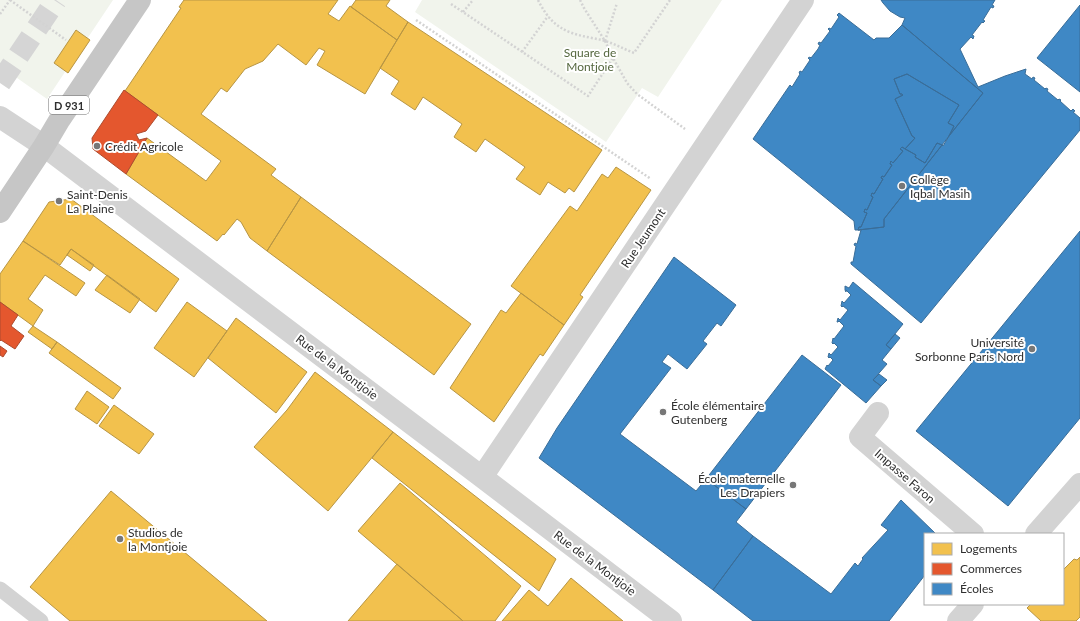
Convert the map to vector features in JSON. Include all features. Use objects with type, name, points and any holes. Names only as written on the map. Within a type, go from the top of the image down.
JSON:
[{"type":"main road","name":"D 931","points":[[0,212],[44,146],[60,118],[140,0]]},
{"type":"street","name":"Rue Jeumont","points":[[482,477],[803,0]]},
{"type":"street","name":"Rue de la Montjoie","points":[[0,117],[44,146],[671,621]]},
{"type":"street","name":"Impasse Faron","points":[[878,413],[860,437],[972,533]]},
{"type":"street","points":[[1037,533],[1071,500]]},
{"type":"street","points":[[958,621],[972,605]]},
{"type":"lane","points":[[0,589],[41,621]]},
{"type":"path","points":[[0,14],[10,0],[66,40]]},
{"type":"path","points":[[463,12],[473,0]]},
{"type":"path","points":[[538,0],[542,9],[560,27],[573,33],[605,41],[634,52],[670,0]]},
{"type":"path","points":[[580,0],[605,41],[627,83],[637,94],[706,144]]},
{"type":"path","points":[[605,41],[617,3]]},
{"type":"path","points":[[451,4],[588,96],[613,58]]},
{"type":"path","points":[[522,52],[548,16]]},
{"type":"path","points":[[416,20],[673,194]]},
{"type":"green space","points":[[0,0],[113,0],[47,99],[0,66]]},
{"type":"green space","name":"Square de Montjoie","points":[[422,0],[722,0],[658,97],[642,88],[606,142],[415,12]]},
{"type":"building: Logements","points":[[184,0],[338,0],[328,14],[339,21],[350,6],[397,40],[365,94],[317,65],[325,51],[319,48],[306,65],[278,44],[263,61],[245,69],[227,92],[221,88],[201,114],[276,169],[271,175],[301,197],[267,251],[250,238],[241,222],[237,219],[217,241],[126,174],[147,138],[206,181],[221,161],[125,91],[181,8],[179,7]]},
{"type":"building: Logements","points":[[356,0],[390,0],[386,6],[408,22],[397,40],[351,7]]},
{"type":"building: Logements","points":[[408,22],[602,150],[574,192],[569,188],[565,193],[548,182],[540,195],[516,179],[525,167],[485,139],[476,152],[454,137],[462,124],[423,97],[415,110],[391,94],[399,81],[380,68]]},
{"type":"building: Logements","points":[[76,30],[90,40],[68,73],[54,63]]},
{"type":"building: Logements","points":[[616,167],[651,190],[580,295],[583,297],[564,325],[511,286],[570,206],[577,211],[602,174],[608,178]]},
{"type":"building: Logements","points":[[301,197],[471,324],[434,375],[267,251]]},
{"type":"building: Logements","points":[[71,199],[179,279],[156,312],[71,249],[60,265],[23,241],[49,202]]},
{"type":"building: Logements","points":[[23,241],[85,283],[76,296],[45,275],[28,299],[43,310],[33,326],[0,302],[0,274]]},
{"type":"building: Logements","points":[[71,249],[94,265],[90,271],[67,255]]},
{"type":"building: Logements","points":[[107,275],[140,299],[130,313],[95,290]]},
{"type":"building: Logements","points":[[521,293],[564,325],[543,356],[540,354],[494,422],[450,388],[501,310],[506,313]]},
{"type":"building: Logements","points":[[187,302],[227,331],[194,377],[154,348]]},
{"type":"building: Logements","points":[[236,318],[307,372],[276,413],[208,358]]},
{"type":"building: Logements","points":[[33,326],[57,342],[52,349],[28,332]]},
{"type":"building: Logements","points":[[57,342],[121,388],[113,399],[49,353]]},
{"type":"building: Logements","points":[[315,372],[393,432],[328,511],[254,447],[287,410]]},
{"type":"building: Logements","points":[[87,391],[109,407],[97,424],[75,409]]},
{"type":"building: Logements","points":[[114,405],[154,434],[139,454],[99,426]]},
{"type":"building: Logements","points":[[393,432],[556,559],[539,591],[372,458]]},
{"type":"building: Logements","points":[[400,483],[521,586],[495,621],[463,621],[358,531]]},
{"type":"building: Logements","name":"Studios de la Montjoie","points":[[111,491],[267,621],[70,621],[30,587]]},
{"type":"building: Logements","points":[[1080,557],[1080,617],[1076,621],[1041,621],[1027,608],[1030,605],[1064,605],[1064,569],[1074,559],[1077,560]]},
{"type":"building: Logements","points":[[397,564],[463,621],[348,621]]},
{"type":"building: Logements","points":[[571,578],[623,621],[502,621],[529,590],[548,606]]},
{"type":"building: Commerces","points":[[124,90],[158,115],[146,131],[136,134],[139,140],[147,138],[126,174],[93,149],[92,138]]},
{"type":"building: Commerces","points":[[0,302],[18,315],[11,326],[24,336],[15,349],[1,340],[0,341]]},
{"type":"building: Commerces","points":[[0,346],[7,351],[3,357],[0,355]]},
{"type":"building: Écoles","points":[[881,0],[995,0],[992,5],[994,6],[993,8],[991,7],[983,20],[985,21],[983,23],[982,22],[972,35],[974,36],[973,39],[971,37],[960,49],[978,87],[1026,69],[1025,74],[1032,79],[1033,77],[1035,78],[1034,80],[1045,89],[1048,89],[1047,91],[1058,100],[1061,100],[1060,101],[1071,111],[1073,109],[1075,111],[1073,112],[1080,118],[1080,130],[921,323],[851,264],[851,262],[853,262],[856,246],[854,245],[855,243],[857,244],[861,230],[858,230],[884,227],[884,219],[942,145],[943,146],[949,136],[983,93],[902,25],[905,18],[900,17],[890,11]]},
{"type":"building: Écoles","points":[[1080,5],[1080,92],[1037,58]]},
{"type":"building: Écoles","points":[[839,13],[874,40],[876,38],[889,38],[902,25],[983,93],[949,136],[954,126],[948,123],[959,105],[907,74],[894,79],[900,94],[903,95],[895,99],[912,136],[915,138],[905,149],[902,147],[900,149],[903,151],[893,163],[891,161],[890,164],[892,165],[884,177],[882,176],[881,178],[883,179],[874,194],[872,193],[871,196],[873,197],[867,210],[865,209],[864,212],[867,213],[861,227],[859,227],[858,230],[855,230],[854,221],[753,139],[790,85],[792,87],[800,74],[800,71],[802,72],[810,60],[808,58],[811,58],[818,49],[820,45],[818,44],[819,42],[821,43],[830,31],[828,29],[831,29],[839,17],[837,15]]},
{"type":"building: Écoles","points":[[907,74],[959,105],[948,123],[954,126],[949,136],[942,145],[937,143],[925,163],[915,157],[916,155],[905,149],[915,138],[912,136],[895,99],[903,95],[900,94],[894,79]]},
{"type":"building: Écoles","points":[[937,143],[942,145],[884,219],[884,227],[858,230],[859,227],[861,227],[867,213],[864,212],[865,209],[867,210],[873,197],[871,196],[872,193],[874,194],[883,179],[881,178],[882,176],[884,177],[892,165],[890,164],[891,161],[893,163],[903,151],[900,149],[902,147],[916,155],[915,157],[925,163]]},
{"type":"building: Écoles","name":"Université Sorbonne Paris Nord","points":[[1080,231],[1080,418],[1008,506],[916,431]]},
{"type":"building: Écoles","points":[[674,257],[736,305],[721,326],[717,323],[703,341],[707,344],[687,369],[668,354],[662,362],[671,368],[620,434],[696,491],[706,479],[746,509],[736,522],[753,536],[713,590],[539,458],[557,428]]},
{"type":"building: Écoles","points":[[853,282],[903,324],[886,345],[891,349],[882,360],[887,364],[873,380],[881,386],[866,403],[825,369],[833,360],[828,357],[829,353],[831,355],[838,347],[832,343],[833,338],[834,339],[844,326],[839,321],[837,322],[838,318],[840,320],[848,310],[841,306],[842,301],[844,303],[851,295],[846,290],[846,292],[845,286],[849,288]]},
{"type":"building: Écoles","points":[[895,334],[900,338],[891,349],[886,345]]},
{"type":"building: Écoles","points":[[802,355],[841,385],[746,509],[706,479]]},
{"type":"building: Écoles","points":[[879,374],[887,380],[881,386],[873,380]]},
{"type":"building: Écoles","points":[[901,500],[935,533],[924,533],[924,576],[889,621],[753,621],[713,590],[753,536],[831,594],[855,563],[858,566],[863,559],[862,558],[888,530],[881,525]]},
{"type":"tunnel","points":[[0,83],[56,0]]},
{"type":"place","name":"Crédit Agricole","points":[[97,146]]},
{"type":"place","name":"Collège Iqbal Masih","points":[[902,186]]},
{"type":"place","name":"Saint-Denis La Plaine","points":[[59,201]]},
{"type":"place","name":"Université Sorbonne Paris Nord","points":[[1032,349]]},
{"type":"place","name":"École élémentaire Gutenberg","points":[[663,412]]},
{"type":"place","name":"École maternelle Les Drapiers","points":[[793,485]]},
{"type":"place","name":"Studios de la Montjoie","points":[[120,539]]}]
